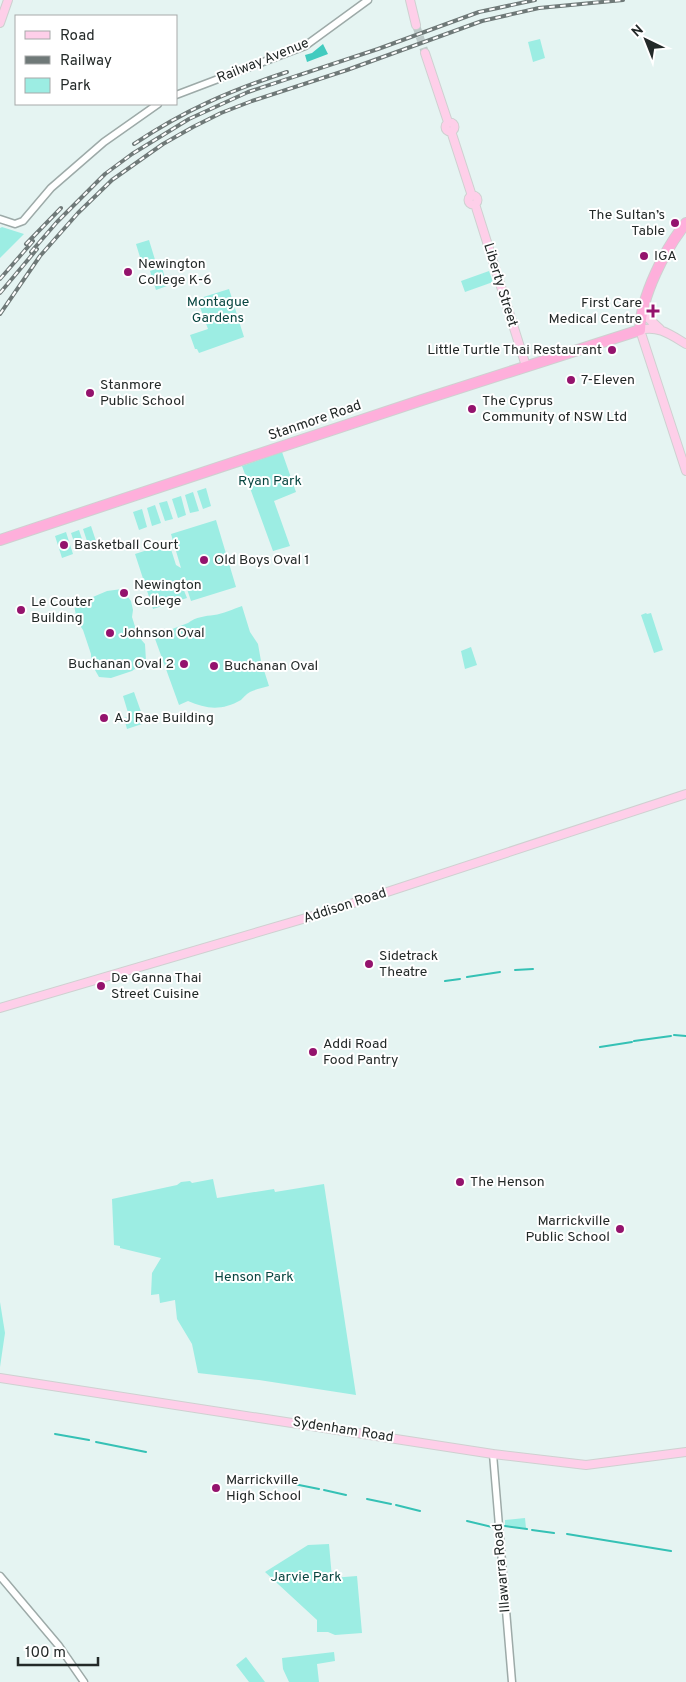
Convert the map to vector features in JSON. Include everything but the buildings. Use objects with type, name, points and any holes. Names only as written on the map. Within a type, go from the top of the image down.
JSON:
[{"type":"highway","points":[[640,330],[642,309],[653,280],[677,235],[686,223]]},
{"type":"highway","name":"Stanmore Road","points":[[0,540],[640,330]]},
{"type":"main road","points":[[0,23],[8,0]]},
{"type":"main road","points":[[410,0],[416,25]]},
{"type":"main road","name":"Liberty Street","points":[[425,53],[472,196],[478,198],[475,204],[526,366]]},
{"type":"main road","points":[[642,309],[646,316],[660,329],[686,344]]},
{"type":"main road","points":[[660,329],[648,328],[640,330],[686,471]]},
{"type":"main road","name":"Addison Road","points":[[0,1008],[323,913],[686,794]]},
{"type":"main road","name":"Sydenham Road","points":[[0,1378],[493,1454],[586,1465],[686,1452]]},
{"type":"street","name":"Railway Avenue","points":[[178,94],[305,46],[368,0]]},
{"type":"street","points":[[0,219],[15,224],[23,221],[51,188],[104,142],[157,105]]},
{"type":"street","name":"Illawarra Road","points":[[493,1454],[512,1682]]},
{"type":"street","points":[[0,1576],[59,1646],[84,1682]]},
{"type":"green space","points":[[540,39],[545,58],[533,62],[528,42]]},
{"type":"green space","points":[[0,228],[24,234],[0,258]]},
{"type":"green space","points":[[149,240],[156,263],[143,267],[136,244]]},
{"type":"green space","points":[[162,267],[167,286],[156,290],[150,271]]},
{"type":"green space","points":[[489,271],[493,282],[465,292],[461,281]]},
{"type":"green space","name":"Montague Gardens","points":[[229,289],[244,337],[199,353],[195,349],[190,335],[208,329],[197,299]]},
{"type":"green space","name":"Ryan Park","points":[[282,452],[296,492],[274,501],[290,546],[273,551],[242,466]]},
{"type":"green space","points":[[206,488],[211,506],[203,509],[197,491]]},
{"type":"green space","points":[[193,492],[199,511],[190,513],[185,495]]},
{"type":"green space","points":[[181,496],[186,515],[178,518],[172,499]]},
{"type":"green space","points":[[167,501],[173,519],[165,521],[159,503]]},
{"type":"green space","points":[[155,505],[161,523],[152,526],[147,508]]},
{"type":"green space","points":[[142,509],[147,527],[139,530],[133,512]]},
{"type":"green space","name":"Old Boys Oval 1","points":[[216,520],[236,587],[191,601],[185,583],[183,588],[187,598],[153,609],[135,554],[169,543],[176,565],[181,568],[171,534]]},
{"type":"green space","points":[[91,526],[97,544],[89,547],[83,529]]},
{"type":"green space","points":[[79,530],[85,548],[77,551],[71,533]]},
{"type":"green space","name":"Basketball Court","points":[[66,532],[73,554],[62,558],[55,536]]},
{"type":"green space","name":"Johnson Oval","points":[[122,589],[131,601],[132,617],[138,636],[145,644],[146,661],[132,671],[111,678],[99,677],[91,663],[91,654],[83,630],[77,621],[74,605],[107,591]]},
{"type":"green space","name":"Buchanan Oval","points":[[242,606],[250,632],[258,644],[269,686],[250,692],[241,700],[227,706],[214,708],[188,701],[179,705],[154,636],[197,618],[221,614]]},
{"type":"green space","points":[[651,613],[663,650],[654,653],[641,615]]},
{"type":"green space","points":[[471,647],[477,665],[465,669],[461,651]]},
{"type":"green space","points":[[134,692],[145,723],[127,729],[124,718],[129,716],[123,696]]},
{"type":"green space","name":"Henson Park","points":[[213,1179],[217,1198],[274,1189],[275,1192],[324,1184],[356,1395],[198,1373],[192,1344],[177,1319],[175,1300],[160,1303],[159,1294],[151,1295],[152,1273],[161,1258],[114,1245],[112,1199],[177,1185],[181,1182],[190,1181],[192,1183]]},
{"type":"green space","points":[[0,1302],[5,1333],[0,1367]]},
{"type":"green space","points":[[525,1518],[526,1528],[505,1526],[505,1520]]},
{"type":"green space","name":"Jarvie Park","points":[[329,1544],[332,1578],[357,1576],[362,1633],[335,1635],[328,1632],[317,1632],[317,1620],[265,1572],[308,1545]]},
{"type":"green space","points":[[334,1652],[335,1661],[317,1664],[319,1682],[289,1682],[283,1669],[282,1658]]},
{"type":"green space","points":[[246,1657],[265,1682],[249,1682],[236,1665]]},
{"type":"shaded area","points":[[323,44],[328,54],[307,62],[305,55],[312,53]]},
{"type":"waterway","points":[[515,970],[533,969]]},
{"type":"waterway","points":[[467,977],[500,972]]},
{"type":"waterway","points":[[445,981],[460,979]]},
{"type":"waterway","points":[[674,1035],[686,1036]]},
{"type":"waterway","points":[[634,1041],[671,1036]]},
{"type":"waterway","points":[[600,1047],[632,1042]]},
{"type":"waterway","points":[[55,1434],[89,1440]]},
{"type":"waterway","points":[[96,1442],[146,1452]]},
{"type":"waterway","points":[[294,1484],[319,1489]]},
{"type":"waterway","points":[[324,1490],[346,1495]]},
{"type":"waterway","points":[[367,1499],[391,1504]]},
{"type":"waterway","points":[[396,1505],[420,1511]]},
{"type":"waterway","points":[[467,1521],[492,1527]]},
{"type":"waterway","points":[[505,1526],[527,1529]]},
{"type":"waterway","points":[[532,1530],[554,1533]]},
{"type":"waterway","points":[[567,1534],[671,1551]]},
{"type":"tunnel","points":[[416,25],[425,53]]},
{"type":"railway","points":[[31,252],[57,222],[105,174],[132,154],[189,119],[248,92],[378,49],[479,12],[535,0]]},
{"type":"railway","points":[[0,314],[40,256],[78,213],[112,180],[163,144],[193,127],[221,113],[252,101],[347,70],[482,21],[539,8],[623,0]]},
{"type":"railway","points":[[134,144],[171,121],[208,102],[287,72]]},
{"type":"railway","points":[[26,244],[61,208]]},
{"type":"railway","points":[[0,279],[33,241]]},
{"type":"railway","points":[[0,293],[37,249]]},
{"type":"place","name":"The Sultan’s Table","points":[[675,223]]},
{"type":"place","name":"IGA","points":[[644,256]]},
{"type":"place","name":"Newington College K-6","points":[[128,272]]},
{"type":"place","name":"First Care Medical Centre","points":[[653,311]]},
{"type":"place","name":"Little Turtle Thai Restaurant","points":[[612,350]]},
{"type":"place","name":"7-Eleven","points":[[571,380]]},
{"type":"place","name":"Stanmore Public School","points":[[90,393]]},
{"type":"place","name":"The Cyprus Community of NSW Ltd","points":[[472,409]]},
{"type":"place","name":"Basketball Court","points":[[64,545]]},
{"type":"place","name":"Old Boys Oval 1","points":[[204,560]]},
{"type":"place","name":"Newington College","points":[[124,593]]},
{"type":"place","name":"Le Couter Building","points":[[21,610]]},
{"type":"place","name":"Johnson Oval","points":[[110,633]]},
{"type":"place","name":"Buchanan Oval 2","points":[[184,664]]},
{"type":"place","name":"Buchanan Oval","points":[[214,666]]},
{"type":"place","name":"AJ Rae Building","points":[[104,718]]},
{"type":"place","name":"Sidetrack Theatre","points":[[369,964]]},
{"type":"place","name":"De Ganna Thai Street Cuisine","points":[[101,986]]},
{"type":"place","name":"Addi Road Food Pantry","points":[[313,1052]]},
{"type":"place","name":"The Henson","points":[[460,1182]]},
{"type":"place","name":"Marrickville Public School","points":[[620,1229]]},
{"type":"place","name":"Marrickville High School","points":[[216,1488]]}]
